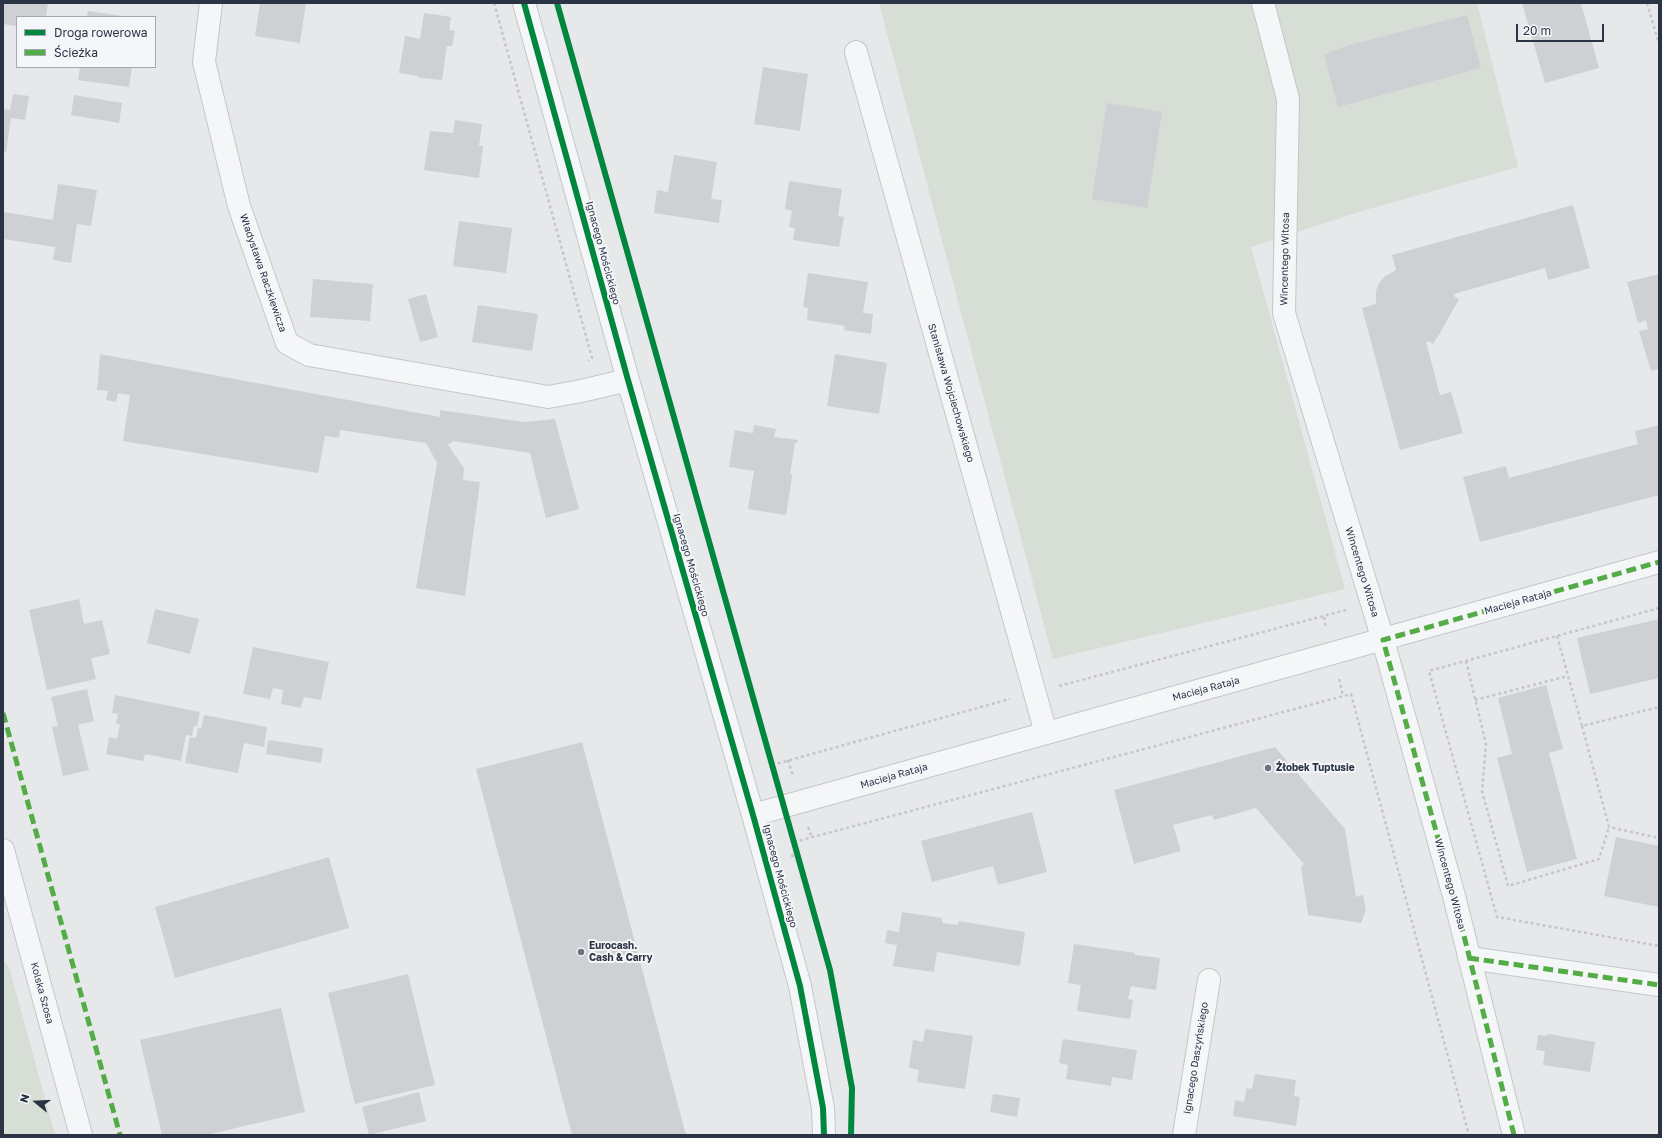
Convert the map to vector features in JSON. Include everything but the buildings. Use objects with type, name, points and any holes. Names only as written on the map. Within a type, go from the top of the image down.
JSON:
[{"type":"street","name":"Władysława Raczkiewicza","points":[[211,3],[204,62],[239,206],[287,342],[309,355],[548,397],[628,380]]},
{"type":"street","name":"Ignacego Mościckiego","points":[[524,3],[628,380],[753,815],[800,986],[823,1108],[824,1135]]},
{"type":"street","name":"Wincentego Witosa","points":[[1264,3],[1288,99],[1284,313],[1382,640],[1470,958],[1514,1135]]},
{"type":"street","name":"Stanisława Wojciechowskiego","points":[[856,52],[1046,733]]},
{"type":"street","name":"Macieja Rataja","points":[[753,815],[1659,562]]},
{"type":"street","name":"Kolska Szosa","points":[[3,850],[10,908],[81,1135]]},
{"type":"street","points":[[1470,958],[1659,985]]},
{"type":"street","name":"Ignacego Daszyńskiego","points":[[1184,1135],[1209,980]]},
{"type":"path","points":[[1647,3],[1659,44]]},
{"type":"path","points":[[772,765],[1371,603]]},
{"type":"path","points":[[1659,608],[1430,671],[1497,917],[1659,946]]},
{"type":"path","points":[[1466,661],[1486,744],[1482,791],[1508,886],[1599,859],[1608,827],[1557,636]]},
{"type":"path","points":[[1476,700],[1568,676]]},
{"type":"path","points":[[794,842],[1351,694],[1469,1135]]},
{"type":"path","points":[[1582,726],[1659,707]]},
{"type":"path","points":[[1608,827],[1659,838]]},
{"type":"shaded area","points":[[879,3],[1477,3],[1518,167],[1365,210],[1251,247],[1345,589],[1053,659]]},
{"type":"shaded area","points":[[3,960],[9,967],[55,1135],[3,1135]]},
{"type":"marked path","points":[[1514,1135],[1454,896],[1383,640],[1659,562]]},
{"type":"marked path","points":[[3,713],[120,1135]]},
{"type":"marked path","points":[[1469,958],[1659,985]]},
{"type":"cycle path","points":[[524,3],[628,380],[753,815],[800,986],[823,1108],[824,1135]]},
{"type":"cycle path","points":[[557,3],[830,970],[852,1088],[851,1135]]},
{"type":"place","name":"Żłobek Tuptusie","points":[[1268,768]]},
{"type":"place","name":"Eurocash. Cash & Carry","points":[[581,952]]}]
